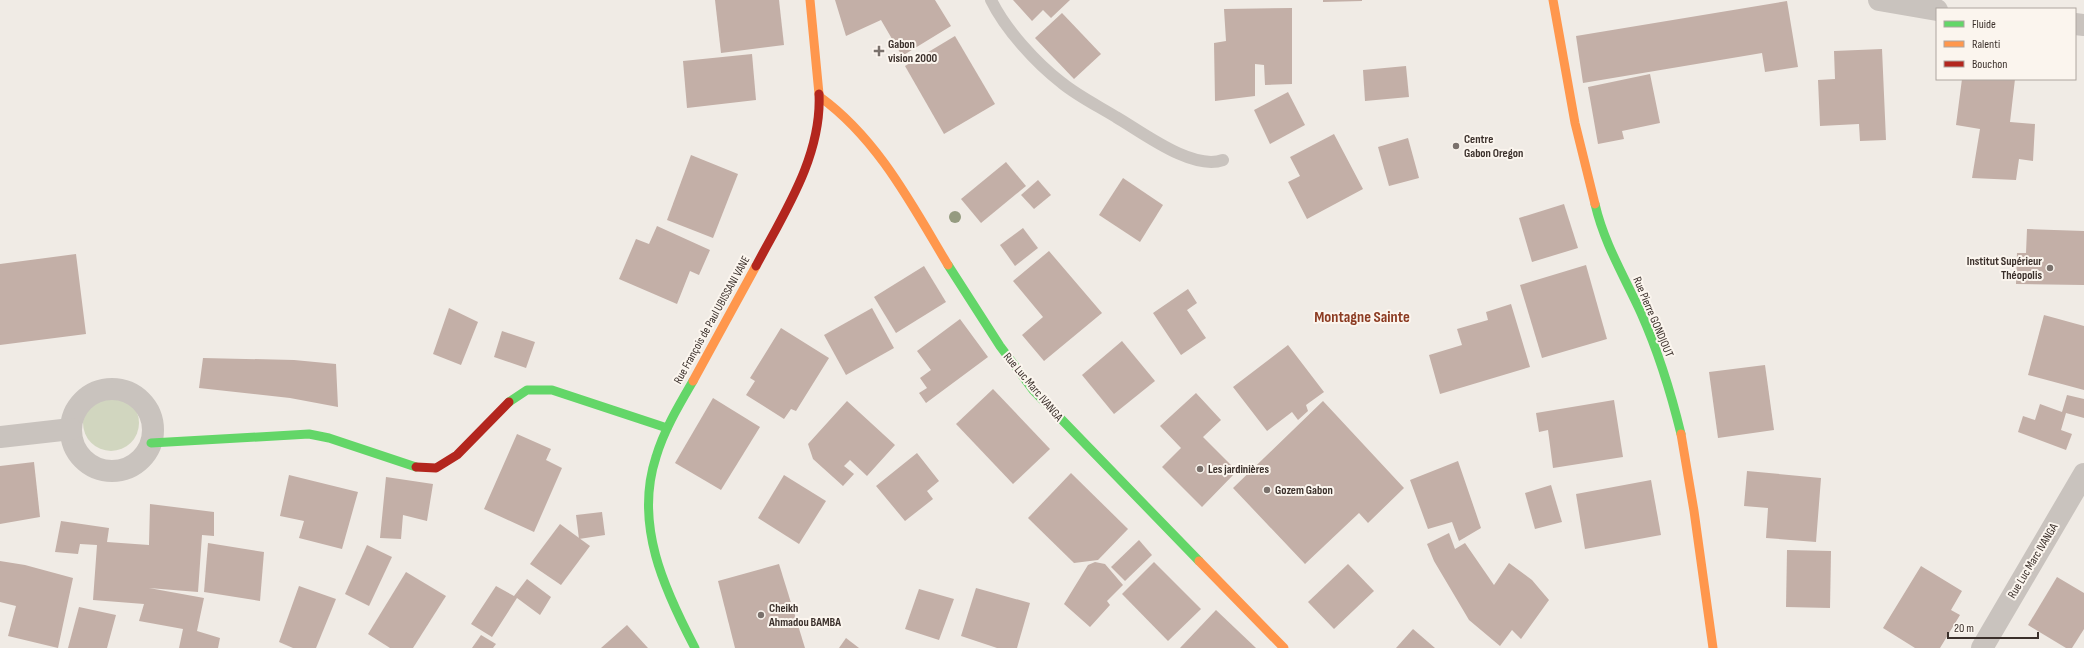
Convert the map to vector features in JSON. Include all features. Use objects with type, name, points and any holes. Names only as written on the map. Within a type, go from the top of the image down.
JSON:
[{"type":"street","name":"Rue François de Paul UBISSANI VANE","points":[[695,648],[674,610],[650,541],[647,511],[650,480],[659,444],[763,254],[811,152],[817,130],[820,97],[810,0]]},
{"type":"street","name":"Rue Pierre GONDJOUT","points":[[1553,0],[1575,123],[1600,226],[1615,262],[1641,313],[1673,400],[1684,447],[1714,648]]},
{"type":"street","points":[[1879,0],[1936,10]]},
{"type":"street","name":"Rue Luc Marc IVANGA","points":[[820,97],[835,107],[883,161],[1005,354],[1033,390],[1284,648]]},
{"type":"street","points":[[118,389],[132,394],[143,403],[150,415],[153,429],[151,443],[145,455],[136,464],[124,470],[105,471],[87,464],[78,454],[72,443],[71,430],[73,416],[81,403],[92,394],[105,390],[118,389]]},
{"type":"street","points":[[151,443],[309,434],[329,438],[416,467],[436,468],[457,455],[508,403],[527,390],[552,390],[667,428]]},
{"type":"street","points":[[0,437],[71,430]]},
{"type":"street","name":"Rue Luc Marc IVANGA","points":[[1982,648],[2084,474]]},
{"type":"lane","points":[[991,0],[996,12],[1034,57],[1063,84],[1123,121],[1147,138],[1188,157],[1216,163],[1223,160]]},
{"type":"green space","points":[[106,395],[116,395],[131,403],[137,412],[139,423],[137,434],[131,443],[116,451],[106,451],[95,446],[88,439],[83,428],[83,418],[88,407],[95,400]]},
{"type":"building","points":[[715,0],[779,0],[784,45],[721,53]]},
{"type":"building","points":[[835,0],[935,0],[951,26],[902,56],[881,20],[846,36]]},
{"type":"building","points":[[1013,0],[1070,0],[1051,18],[1043,10],[1032,21]]},
{"type":"building","points":[[1323,0],[1362,0],[1362,1],[1323,2]]},
{"type":"building","points":[[1787,1],[1798,67],[1765,72],[1762,53],[1583,83],[1576,36]]},
{"type":"building","points":[[1292,8],[1292,84],[1265,85],[1264,65],[1255,64],[1255,96],[1215,101],[1214,43],[1226,41],[1224,9]]},
{"type":"building","points":[[1062,13],[1101,54],[1074,79],[1035,38]]},
{"type":"building","points":[[955,36],[995,104],[944,134],[905,66]]},
{"type":"building","points":[[1882,49],[1886,140],[1860,141],[1859,124],[1820,126],[1818,80],[1835,79],[1834,51]]},
{"type":"building","points":[[752,54],[756,100],[687,108],[683,61]]},
{"type":"building","points":[[1406,66],[1409,97],[1365,101],[1363,70]]},
{"type":"building","points":[[1650,74],[1660,123],[1622,131],[1624,139],[1598,144],[1588,87]]},
{"type":"building","points":[[1962,80],[2015,80],[2010,122],[2035,124],[2033,161],[2019,159],[2016,180],[1972,178],[1980,129],[1956,125]]},
{"type":"building","points":[[1288,92],[1305,125],[1270,144],[1254,110]]},
{"type":"building","points":[[1334,134],[1363,189],[1307,219],[1288,182],[1300,176],[1290,157]]},
{"type":"building","points":[[1408,138],[1419,178],[1389,186],[1378,147]]},
{"type":"building","points":[[691,155],[738,174],[713,238],[667,220]]},
{"type":"building","points":[[1006,162],[1026,186],[981,223],[961,199]]},
{"type":"building","points":[[1123,178],[1163,205],[1140,242],[1099,215]]},
{"type":"building","points":[[1038,180],[1051,195],[1034,209],[1021,195]]},
{"type":"building","points":[[1564,204],[1578,248],[1532,262],[1519,218]]},
{"type":"building","points":[[657,226],[710,250],[699,275],[690,271],[677,304],[619,279],[636,239],[649,244]]},
{"type":"building","points":[[1023,228],[1038,248],[1015,266],[1000,245]]},
{"type":"building","name":"Institut Supérieur Théopolis","points":[[2027,229],[2084,231],[2084,285],[2016,284],[2017,253],[2026,253]]},
{"type":"building","points":[[1049,251],[1102,313],[1044,361],[1022,335],[1043,317],[1013,281]]},
{"type":"building","points":[[76,254],[86,334],[0,345],[0,264]]},
{"type":"building","points":[[1586,265],[1607,339],[1542,358],[1520,285]]},
{"type":"building","points":[[924,266],[946,302],[896,333],[874,297]]},
{"type":"building","points":[[1188,289],[1197,303],[1187,310],[1206,338],[1181,355],[1153,313]]},
{"type":"building","points":[[1511,304],[1530,367],[1440,394],[1429,355],[1462,345],[1457,329],[1488,320],[1486,312]]},
{"type":"building","points":[[449,308],[478,322],[461,365],[433,354]]},
{"type":"building","points":[[872,308],[894,348],[846,375],[824,335]]},
{"type":"building","points":[[2044,315],[2084,326],[2084,390],[2028,375]]},
{"type":"building","points":[[960,319],[988,357],[926,403],[919,393],[927,388],[920,378],[931,370],[917,351]]},
{"type":"building","points":[[781,328],[829,358],[796,411],[791,409],[784,419],[746,395],[755,381],[750,378]]},
{"type":"building","points":[[502,331],[535,342],[526,368],[494,357]]},
{"type":"building","points":[[1122,341],[1155,381],[1114,414],[1082,375]]},
{"type":"building","points":[[1288,345],[1324,392],[1306,405],[1308,411],[1298,420],[1292,412],[1267,431],[1233,387]]},
{"type":"building","points":[[203,358],[294,360],[336,364],[338,407],[290,398],[199,388]]},
{"type":"building","points":[[1765,365],[1774,430],[1718,438],[1709,372]]},
{"type":"building","points":[[993,389],[1050,449],[1013,484],[956,424]]},
{"type":"building","name":"Les jardinières","points":[[1196,393],[1221,420],[1203,437],[1237,471],[1202,507],[1162,467],[1181,448],[1160,426]]},
{"type":"building","points":[[2067,395],[2084,399],[2084,418],[2066,413],[2061,430],[2072,434],[2066,450],[2018,432],[2023,416],[2035,420],[2040,404],[2062,412]]},
{"type":"building","points":[[713,398],[760,427],[721,490],[675,463]]},
{"type":"building","points":[[1614,400],[1623,457],[1553,468],[1548,430],[1539,432],[1536,413]]},
{"type":"building","points":[[847,401],[895,445],[867,476],[850,460],[844,466],[854,474],[843,486],[813,459],[808,444]]},
{"type":"building","points":[[1323,401],[1404,488],[1368,523],[1359,513],[1305,564],[1233,488]]},
{"type":"building","points":[[517,434],[551,449],[546,460],[562,468],[534,532],[484,509]]},
{"type":"building","points":[[917,453],[939,481],[927,491],[933,499],[905,521],[876,486]]},
{"type":"building","points":[[1458,461],[1481,528],[1459,541],[1452,522],[1428,529],[1410,480]]},
{"type":"building","points":[[34,462],[40,517],[0,524],[0,466]]},
{"type":"building","points":[[1747,471],[1821,478],[1816,542],[1766,538],[1768,508],[1744,506]]},
{"type":"building","points":[[1071,473],[1128,529],[1098,560],[1074,563],[1028,518]]},
{"type":"building","points":[[289,475],[358,492],[342,549],[299,538],[304,521],[280,516]]},
{"type":"building","points":[[784,475],[826,501],[799,544],[758,518]]},
{"type":"building","points":[[386,477],[433,484],[427,521],[403,515],[401,539],[380,538]]},
{"type":"building","points":[[1651,480],[1661,535],[1585,549],[1576,494]]},
{"type":"building","points":[[1551,485],[1562,522],[1535,529],[1525,493]]},
{"type":"building","points":[[150,504],[214,512],[214,536],[202,535],[198,592],[149,588],[204,598],[197,631],[220,638],[218,648],[179,648],[183,629],[139,621],[144,604],[93,600],[97,545],[80,544],[78,554],[55,552],[61,521],[109,528],[107,542],[149,545]]},
{"type":"building","points":[[602,512],[605,535],[579,539],[576,515]]},
{"type":"building","points":[[560,524],[590,546],[561,585],[530,564]]},
{"type":"building","points":[[1449,533],[1455,549],[1465,543],[1494,585],[1509,563],[1532,580],[1549,600],[1521,639],[1512,630],[1500,646],[1469,620],[1434,561],[1427,544]]},
{"type":"building","points":[[1139,540],[1152,555],[1125,581],[1111,567]]},
{"type":"building","points":[[208,543],[264,552],[260,601],[204,592]]},
{"type":"building","points":[[367,545],[392,557],[369,606],[345,594]]},
{"type":"building","points":[[1787,550],[1831,551],[1830,608],[1786,607]]},
{"type":"building","points":[[0,561],[25,565],[73,578],[58,648],[8,636],[16,606],[0,602]]},
{"type":"building","points":[[1095,562],[1105,564],[1123,585],[1107,601],[1110,605],[1090,627],[1064,604],[1088,565]]},
{"type":"building","points":[[1154,562],[1201,609],[1168,641],[1122,594]]},
{"type":"building","name":"Cheikh Ahmadou BAMBA","points":[[779,564],[805,648],[735,648],[718,581]]},
{"type":"building","points":[[1348,564],[1374,591],[1334,629],[1308,602]]},
{"type":"building","points":[[1921,566],[1962,591],[1951,610],[1960,615],[1940,648],[1915,648],[1883,628]]},
{"type":"building","points":[[406,572],[446,596],[413,648],[390,648],[368,634]]},
{"type":"building","points":[[2057,577],[2084,593],[2084,629],[2072,648],[2066,648],[2028,625]]},
{"type":"building","points":[[527,579],[551,597],[540,615],[517,598],[492,637],[471,624],[496,586],[514,596]]},
{"type":"building","points":[[299,586],[336,599],[316,648],[293,648],[279,642]]},
{"type":"building","points":[[976,588],[1030,603],[1017,648],[997,648],[961,636]]},
{"type":"building","points":[[919,589],[954,599],[939,640],[905,629]]},
{"type":"building","points":[[79,607],[116,615],[107,648],[68,648]]},
{"type":"building","points":[[1216,610],[1256,648],[1180,648]]},
{"type":"building","points":[[627,625],[648,648],[601,648]]},
{"type":"building","points":[[1413,629],[1435,648],[1396,648]]},
{"type":"building","points":[[481,635],[496,644],[493,648],[472,648]]},
{"type":"building","points":[[846,638],[859,648],[839,648]]},
{"type":"traffic: fast","points":[[1595,204],[1609,246],[1653,342],[1681,434]]},
{"type":"traffic: fast","points":[[948,265],[1000,346],[1033,390],[1199,561]]},
{"type":"traffic: fast","points":[[693,381],[672,418],[659,447],[650,482],[648,507],[650,531],[663,579],[695,648]]},
{"type":"traffic: fast","points":[[509,402],[527,390],[552,390],[667,428]]},
{"type":"traffic: fast","points":[[151,443],[309,434],[329,438],[416,467]]},
{"type":"traffic: slow","points":[[810,0],[819,94]]},
{"type":"traffic: slow","points":[[1553,0],[1575,123],[1595,204]]},
{"type":"traffic: slow","points":[[820,97],[841,114],[876,153],[907,197],[948,265]]},
{"type":"traffic: slow","points":[[693,381],[756,266]]},
{"type":"traffic: slow","points":[[1681,434],[1694,511],[1713,648]]},
{"type":"traffic: slow","points":[[1199,561],[1284,648]]},
{"type":"traffic: jam","points":[[756,266],[789,205],[808,162],[818,117],[819,94]]},
{"type":"traffic: jam","points":[[416,467],[436,468],[457,455],[509,402]]},
{"type":"place","name":"Gabon vision 2000","points":[[879,51]]},
{"type":"place","name":"Centre Gabon Oregon","points":[[1456,146]]},
{"type":"place","name":"Institut Supérieur Théopolis","points":[[2050,268]]},
{"type":"place","name":"Les jardinières","points":[[1200,469]]},
{"type":"place","name":"Gozem Gabon","points":[[1267,490]]},
{"type":"place","name":"Cheikh Ahmadou BAMBA","points":[[761,615]]},
{"type":"district","name":"Montagne Sainte","points":[[1362,317]]}]
